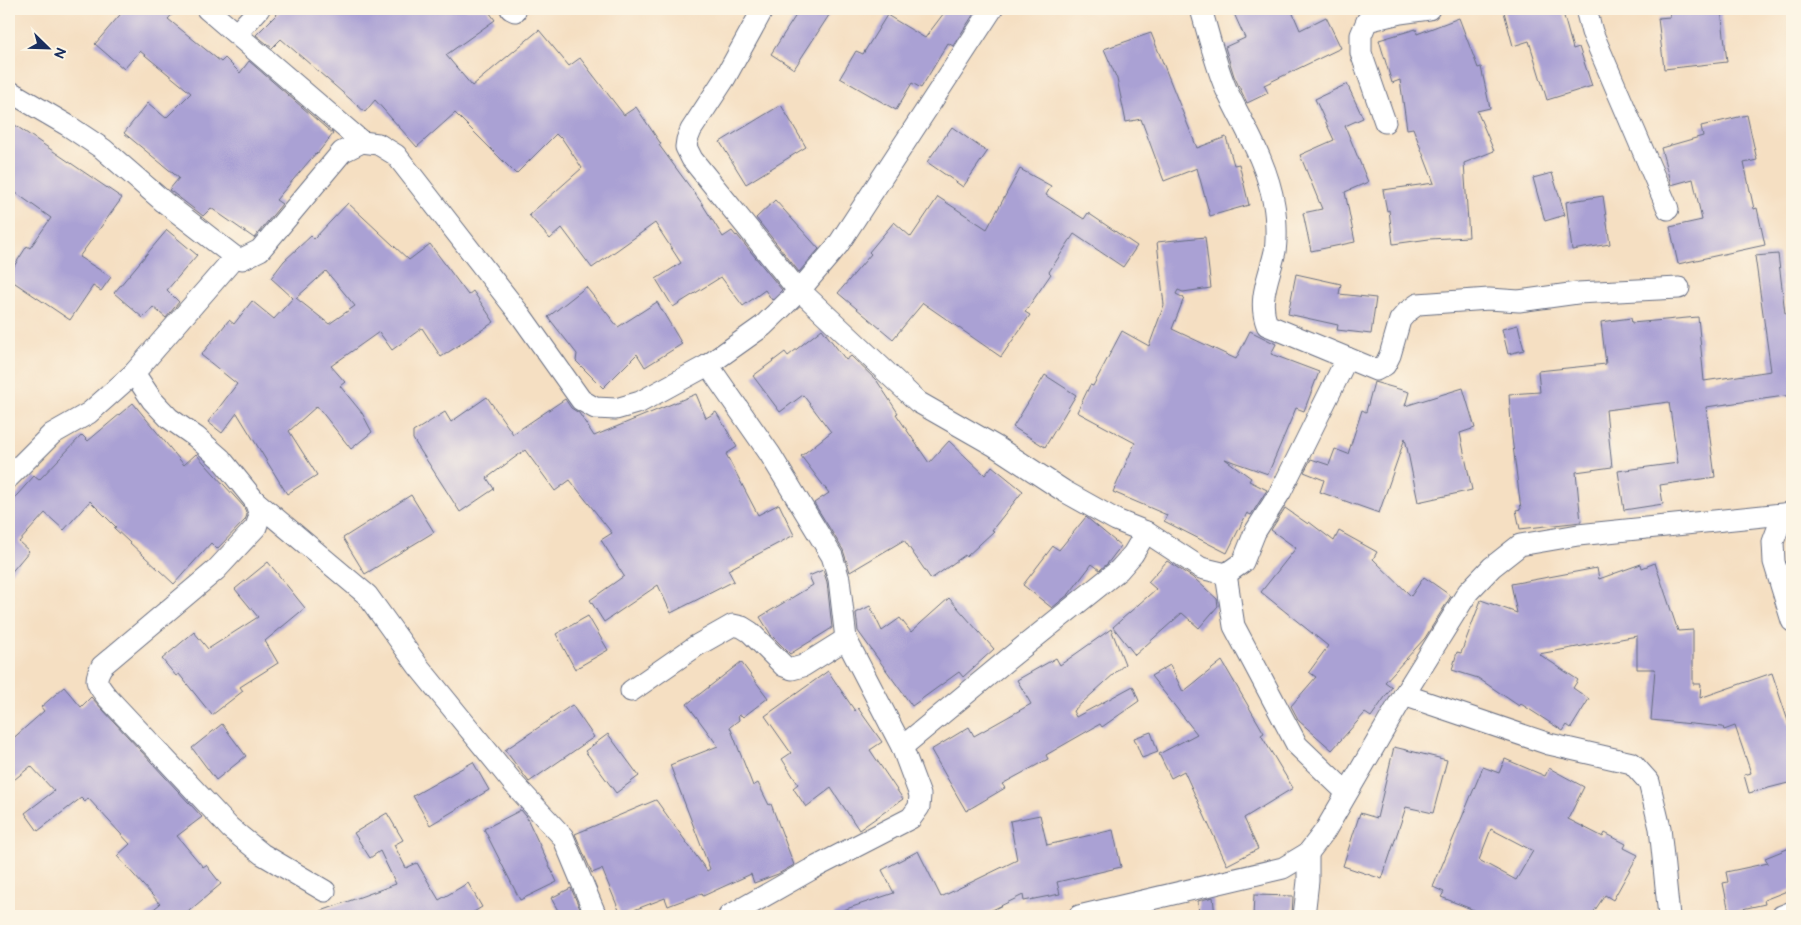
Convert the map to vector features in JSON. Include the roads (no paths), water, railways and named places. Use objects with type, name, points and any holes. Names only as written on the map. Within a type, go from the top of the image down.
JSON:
[{"type":"street","points":[[207,9],[362,142]]},
{"type":"street","points":[[236,33],[259,9]]},
{"type":"street","points":[[763,9],[725,78],[691,130],[686,147],[692,159],[799,291],[918,402],[995,446],[1064,491],[1098,511],[1146,532],[1201,568],[1226,574],[1243,562],[1255,532],[1281,491],[1347,358]]},
{"type":"street","points":[[9,91],[67,125],[103,149],[164,202],[235,257],[242,259],[260,250],[342,152],[362,142],[378,144],[396,155],[522,317],[581,400],[595,408],[616,409],[640,402],[708,365],[763,326],[799,291],[838,245],[992,9]]},
{"type":"street","points":[[1200,9],[1226,87],[1265,168],[1274,206],[1276,248],[1262,303],[1262,314],[1267,325],[1376,370],[1381,368],[1390,355],[1400,320],[1418,304],[1489,299],[1519,301],[1577,293],[1679,288]]},
{"type":"street","points":[[1385,122],[1361,53],[1361,35],[1368,21],[1400,13],[1429,9]]},
{"type":"street","points":[[1586,9],[1592,32],[1668,208]]},
{"type":"street","points":[[9,477],[52,434],[89,413],[134,373],[235,257]]},
{"type":"street","points":[[708,365],[770,454],[832,556],[839,580],[846,639],[902,747],[920,795],[919,807],[910,818],[810,870],[728,916]]},
{"type":"street","points":[[134,373],[152,400],[169,418],[221,458],[255,501],[367,595],[418,666],[514,784],[563,837],[596,916]]},
{"type":"street","points":[[255,501],[260,515],[256,527],[216,570],[102,666],[97,675],[97,684],[107,698],[230,828],[262,854],[325,891]]},
{"type":"street","points":[[1788,514],[1773,542],[1774,562],[1792,621]]},
{"type":"street","points":[[1080,916],[1283,868],[1308,853],[1325,831],[1404,695],[1468,592],[1492,567],[1520,545],[1578,535],[1788,514]]},
{"type":"street","points":[[902,747],[1119,570],[1133,554],[1146,532]]},
{"type":"street","points":[[1226,574],[1234,626],[1297,745],[1346,792]]},
{"type":"street","points":[[631,691],[696,646],[734,625],[750,632],[784,666],[792,669],[804,666],[846,639]]},
{"type":"street","points":[[1404,695],[1549,744],[1632,763],[1649,782],[1660,828],[1669,916]]},
{"type":"street","points":[[1304,916],[1308,881],[1308,853]]},
{"type":"street","points":[[1782,916],[1792,912]]}]
